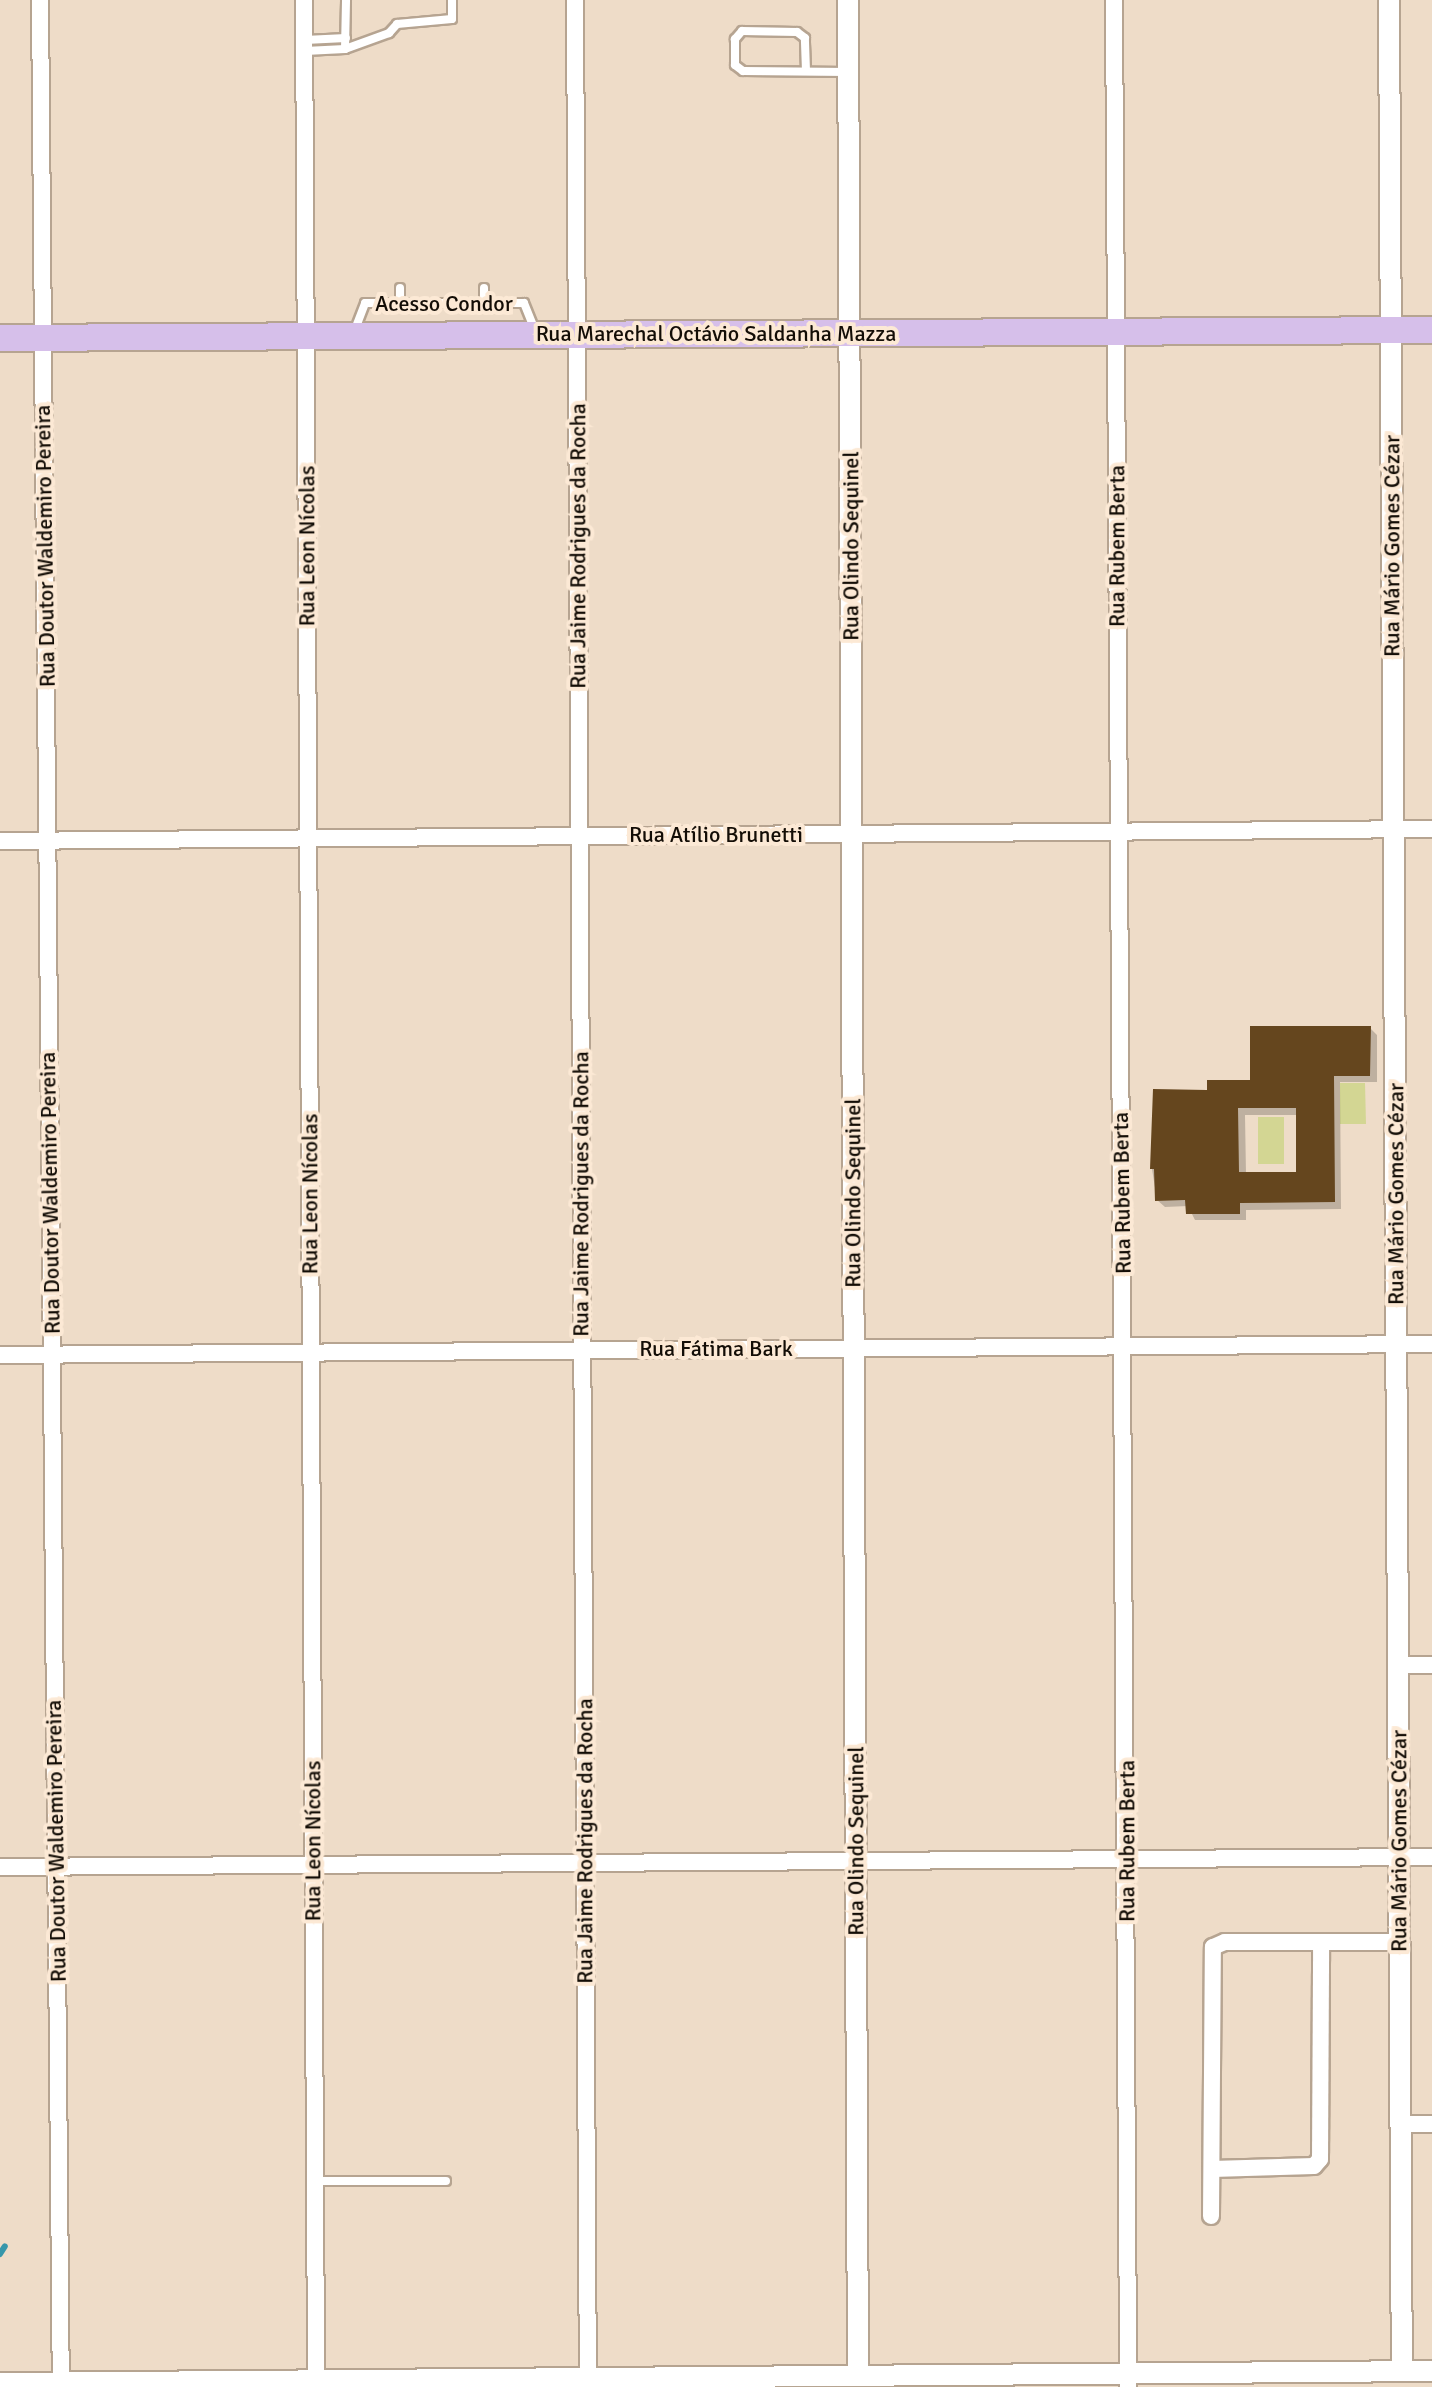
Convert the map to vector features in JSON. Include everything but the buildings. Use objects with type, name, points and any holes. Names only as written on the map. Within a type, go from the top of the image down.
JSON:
[{"type":"main road","name":"Rua Marechal Octávio Saldanha Mazza","points":[[0,338],[1432,330]]},
{"type":"street","name":"Rua Doutor Waldemiro Pereira","points":[[40,0],[61,2385]]},
{"type":"street","name":"Rua Leon Nícolas","points":[[304,0],[316,2384]]},
{"type":"street","name":"Rua Jaime Rodrigues da Rocha","points":[[575,0],[588,2382]]},
{"type":"street","name":"Rua Olindo Sequinel","points":[[848,0],[858,2381]]},
{"type":"street","name":"Rua Rubem Berta","points":[[1114,0],[1128,2380]]},
{"type":"street","name":"Rua Mário Gomes Cézar","points":[[1389,0],[1402,2379]]},
{"type":"street","name":"Rua Atílio Brunetti","points":[[0,841],[1432,829]]},
{"type":"street","name":"Rua Fátima Bark","points":[[0,1355],[1432,1344]]},
{"type":"street","points":[[1398,1665],[1432,1665]]},
{"type":"street","points":[[0,1867],[1432,1857]]},
{"type":"street","points":[[1211,2216],[1213,1947],[1225,1942],[1399,1942]]},
{"type":"street","points":[[1212,2169],[1314,2166],[1320,2159],[1321,1942]]},
{"type":"street","points":[[1400,2124],[1432,2124]]},
{"type":"street","points":[[0,2383],[1402,2379],[1432,2371]]},
{"type":"lane","points":[[345,49],[346,0]]},
{"type":"lane","points":[[305,46],[345,49],[389,33],[397,24],[452,19],[452,0]]},
{"type":"lane","points":[[806,71],[805,38],[797,32],[742,31],[735,39],[738,69],[806,71],[848,72]]},
{"type":"lane","points":[[305,46],[346,38]]},
{"type":"lane","points":[[400,288],[400,303]]},
{"type":"lane","points":[[484,288],[484,303]]},
{"type":"lane","name":"Acesso Condor","points":[[352,336],[365,303],[524,303],[537,335]]},
{"type":"lane","points":[[315,2181],[446,2181]]},
{"type":"green space","points":[[1340,1083],[1365,1083],[1366,1124],[1340,1124]]},
{"type":"green space","points":[[1258,1117],[1284,1117],[1284,1164],[1258,1164]]},
{"type":"waterway","points":[[0,2254],[5,2246]]}]
